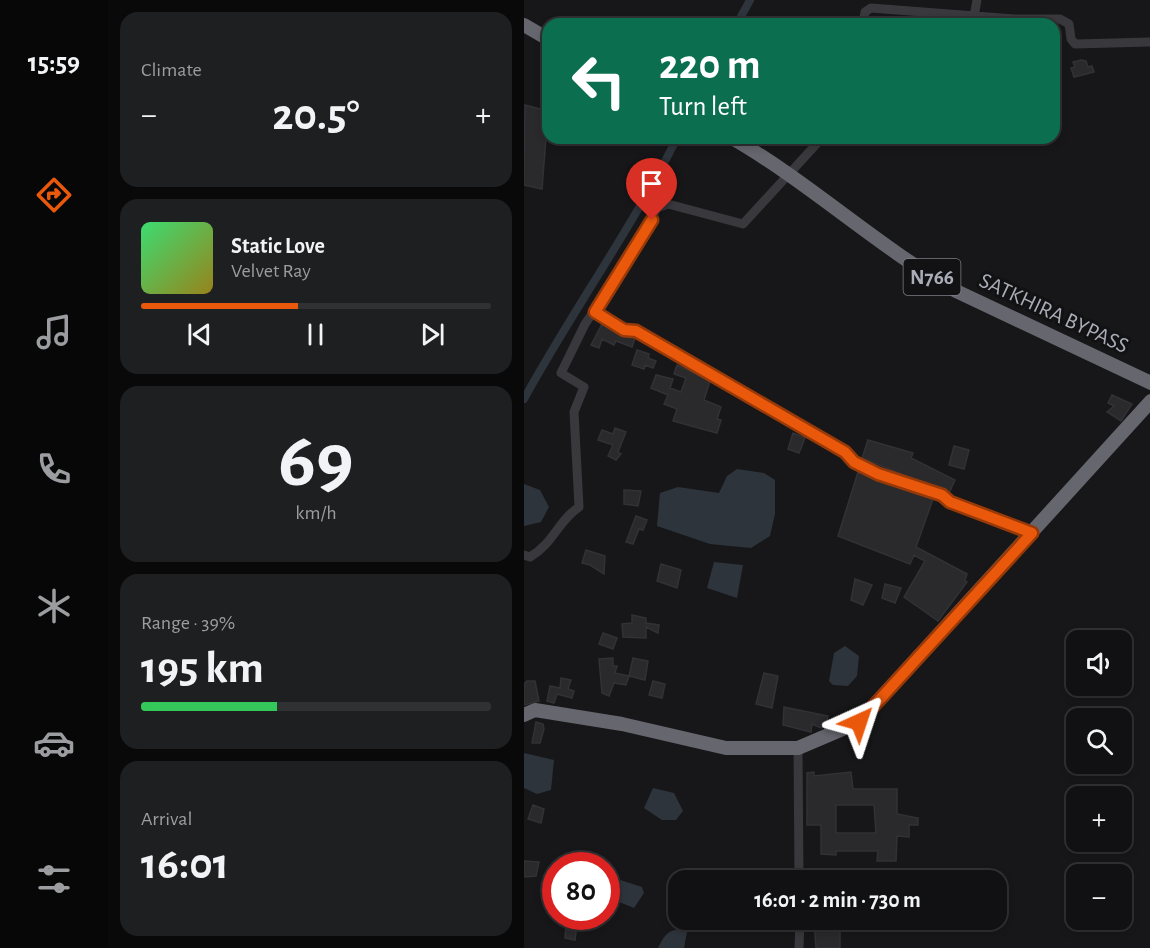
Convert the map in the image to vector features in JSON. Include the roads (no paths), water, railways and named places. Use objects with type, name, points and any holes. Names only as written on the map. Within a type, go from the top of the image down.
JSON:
[{"type":"highway","points":[[524,25],[542,36]]},
{"type":"highway","name":"SATKHIRA BYPASS","points":[[741,144],[790,176],[928,275],[956,291],[1151,383]]},
{"type":"highway","points":[[524,715],[535,710],[622,724],[726,748],[798,748],[859,722],[1151,401]]},
{"type":"street","points":[[974,17],[977,0]]},
{"type":"street","points":[[864,18],[865,12],[871,8],[1004,18]]},
{"type":"street","points":[[1060,20],[1065,20],[1069,24],[1071,39],[1075,44],[1151,42]]},
{"type":"street","points":[[524,555],[530,557],[544,549],[563,519],[579,507],[574,412],[584,387],[561,372],[586,324],[626,265],[659,205],[675,206],[743,224],[790,176],[817,144]]},
{"type":"street","points":[[595,312],[624,330],[636,331],[793,421],[845,452],[854,462],[878,474],[942,495],[950,502],[1032,533]]},
{"type":"street","points":[[798,748],[799,870]]},
{"type":"street","points":[[799,948],[800,930]]},
{"type":"waterway","points":[[740,18],[750,0]]},
{"type":"waterway","points":[[524,399],[641,204],[674,144]]}]
